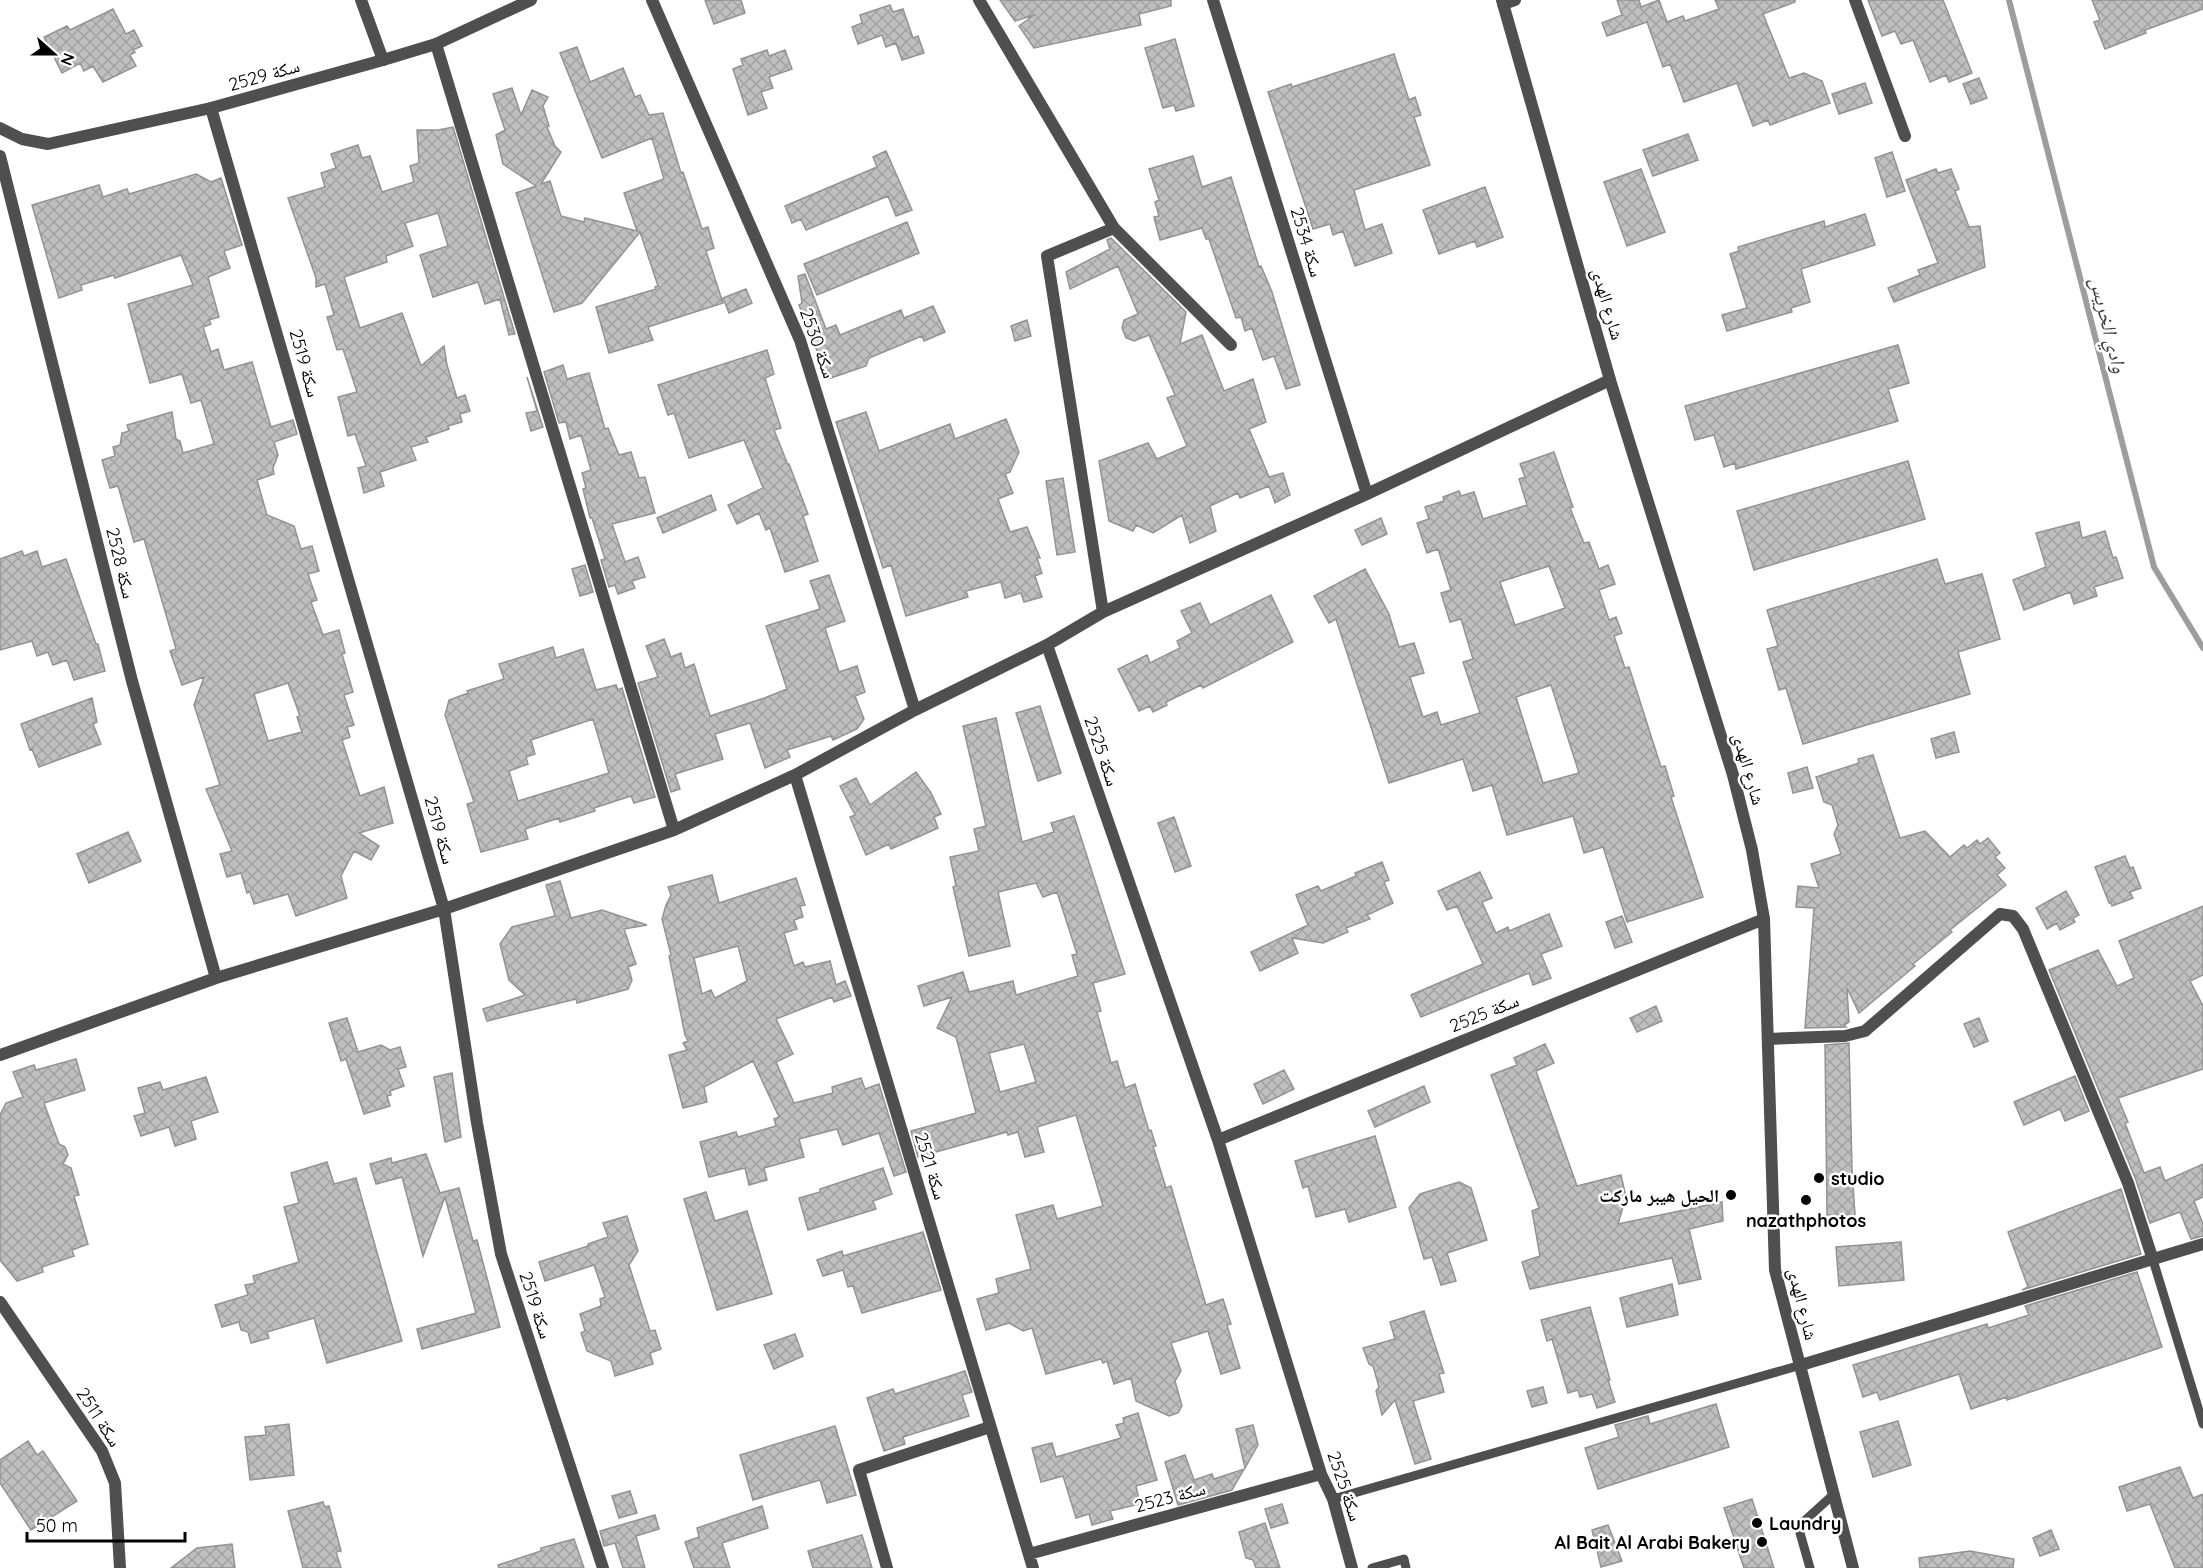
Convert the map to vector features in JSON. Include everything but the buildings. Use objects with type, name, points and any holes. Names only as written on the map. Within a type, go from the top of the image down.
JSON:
[{"type":"street","points":[[361,0],[383,60]]},
{"type":"street","name":"سكة 2529","points":[[0,128],[22,139],[48,144],[211,108],[436,44],[531,0]]},
{"type":"street","name":"سكة 2530","points":[[652,0],[800,340],[915,710]]},
{"type":"street","points":[[979,0],[1114,228],[1231,345]]},
{"type":"street","name":"سكة 2534","points":[[1213,0],[1367,494]]},
{"type":"street","points":[[1855,0],[1905,136]]},
{"type":"street","name":"شارع الهدى","points":[[1506,1],[1610,380],[1733,775],[1752,850],[1764,919],[1775,1270],[1853,1568]]},
{"type":"street","points":[[436,44],[674,830]]},
{"type":"street","name":"سكة 2519","points":[[211,108],[444,909],[477,1123],[501,1254],[603,1568]]},
{"type":"street","name":"سكة 2528","points":[[0,156],[132,681],[216,978]]},
{"type":"street","points":[[1103,612],[1047,256],[1114,228]]},
{"type":"street","points":[[0,1055],[216,978],[444,909],[674,830],[795,775],[915,710],[1047,645],[1103,612],[1367,494],[1610,380]]},
{"type":"street","name":"سكة 2525","points":[[1047,645],[1218,1140],[1321,1474],[1333,1499],[1352,1568]]},
{"type":"street","name":"سكة 2521","points":[[795,775],[1033,1568]]},
{"type":"street","points":[[1768,1039],[1845,1036],[1865,1031],[2000,914],[2013,916],[2023,929],[2128,1183],[2153,1260]]},
{"type":"street","name":"سكة 2525","points":[[1218,1140],[1764,919]]},
{"type":"street","points":[[1801,1365],[2203,1244]]},
{"type":"street","name":"سكة 2511","points":[[0,1302],[102,1451],[115,1483],[120,1568]]},
{"type":"street","points":[[887,1568],[859,1470],[990,1427]]},
{"type":"street","name":"سكة 2523","points":[[1029,1554],[1321,1474]]},
{"type":"lane","points":[[2153,1260],[2203,1425]]},
{"type":"lane","points":[[1333,1499],[1801,1365]]},
{"type":"lane","points":[[1810,1568],[1800,1533],[1802,1523],[1834,1494]]},
{"type":"lane","points":[[1372,1568],[1404,1559],[1406,1568]]},
{"type":"waterway","name":"وادي الخريس","points":[[2009,0],[2154,567],[2203,648]]},
{"type":"place","name":"studio","points":[[1819,1178]]},
{"type":"place","name":"الحيل هيبر ماركت","points":[[1731,1195]]},
{"type":"place","name":"nazathphotos","points":[[1806,1200]]},
{"type":"place","name":"Laundry","points":[[1757,1523]]},
{"type":"place","name":"Al Bait Al Arabi Bakery","points":[[1762,1542]]}]
